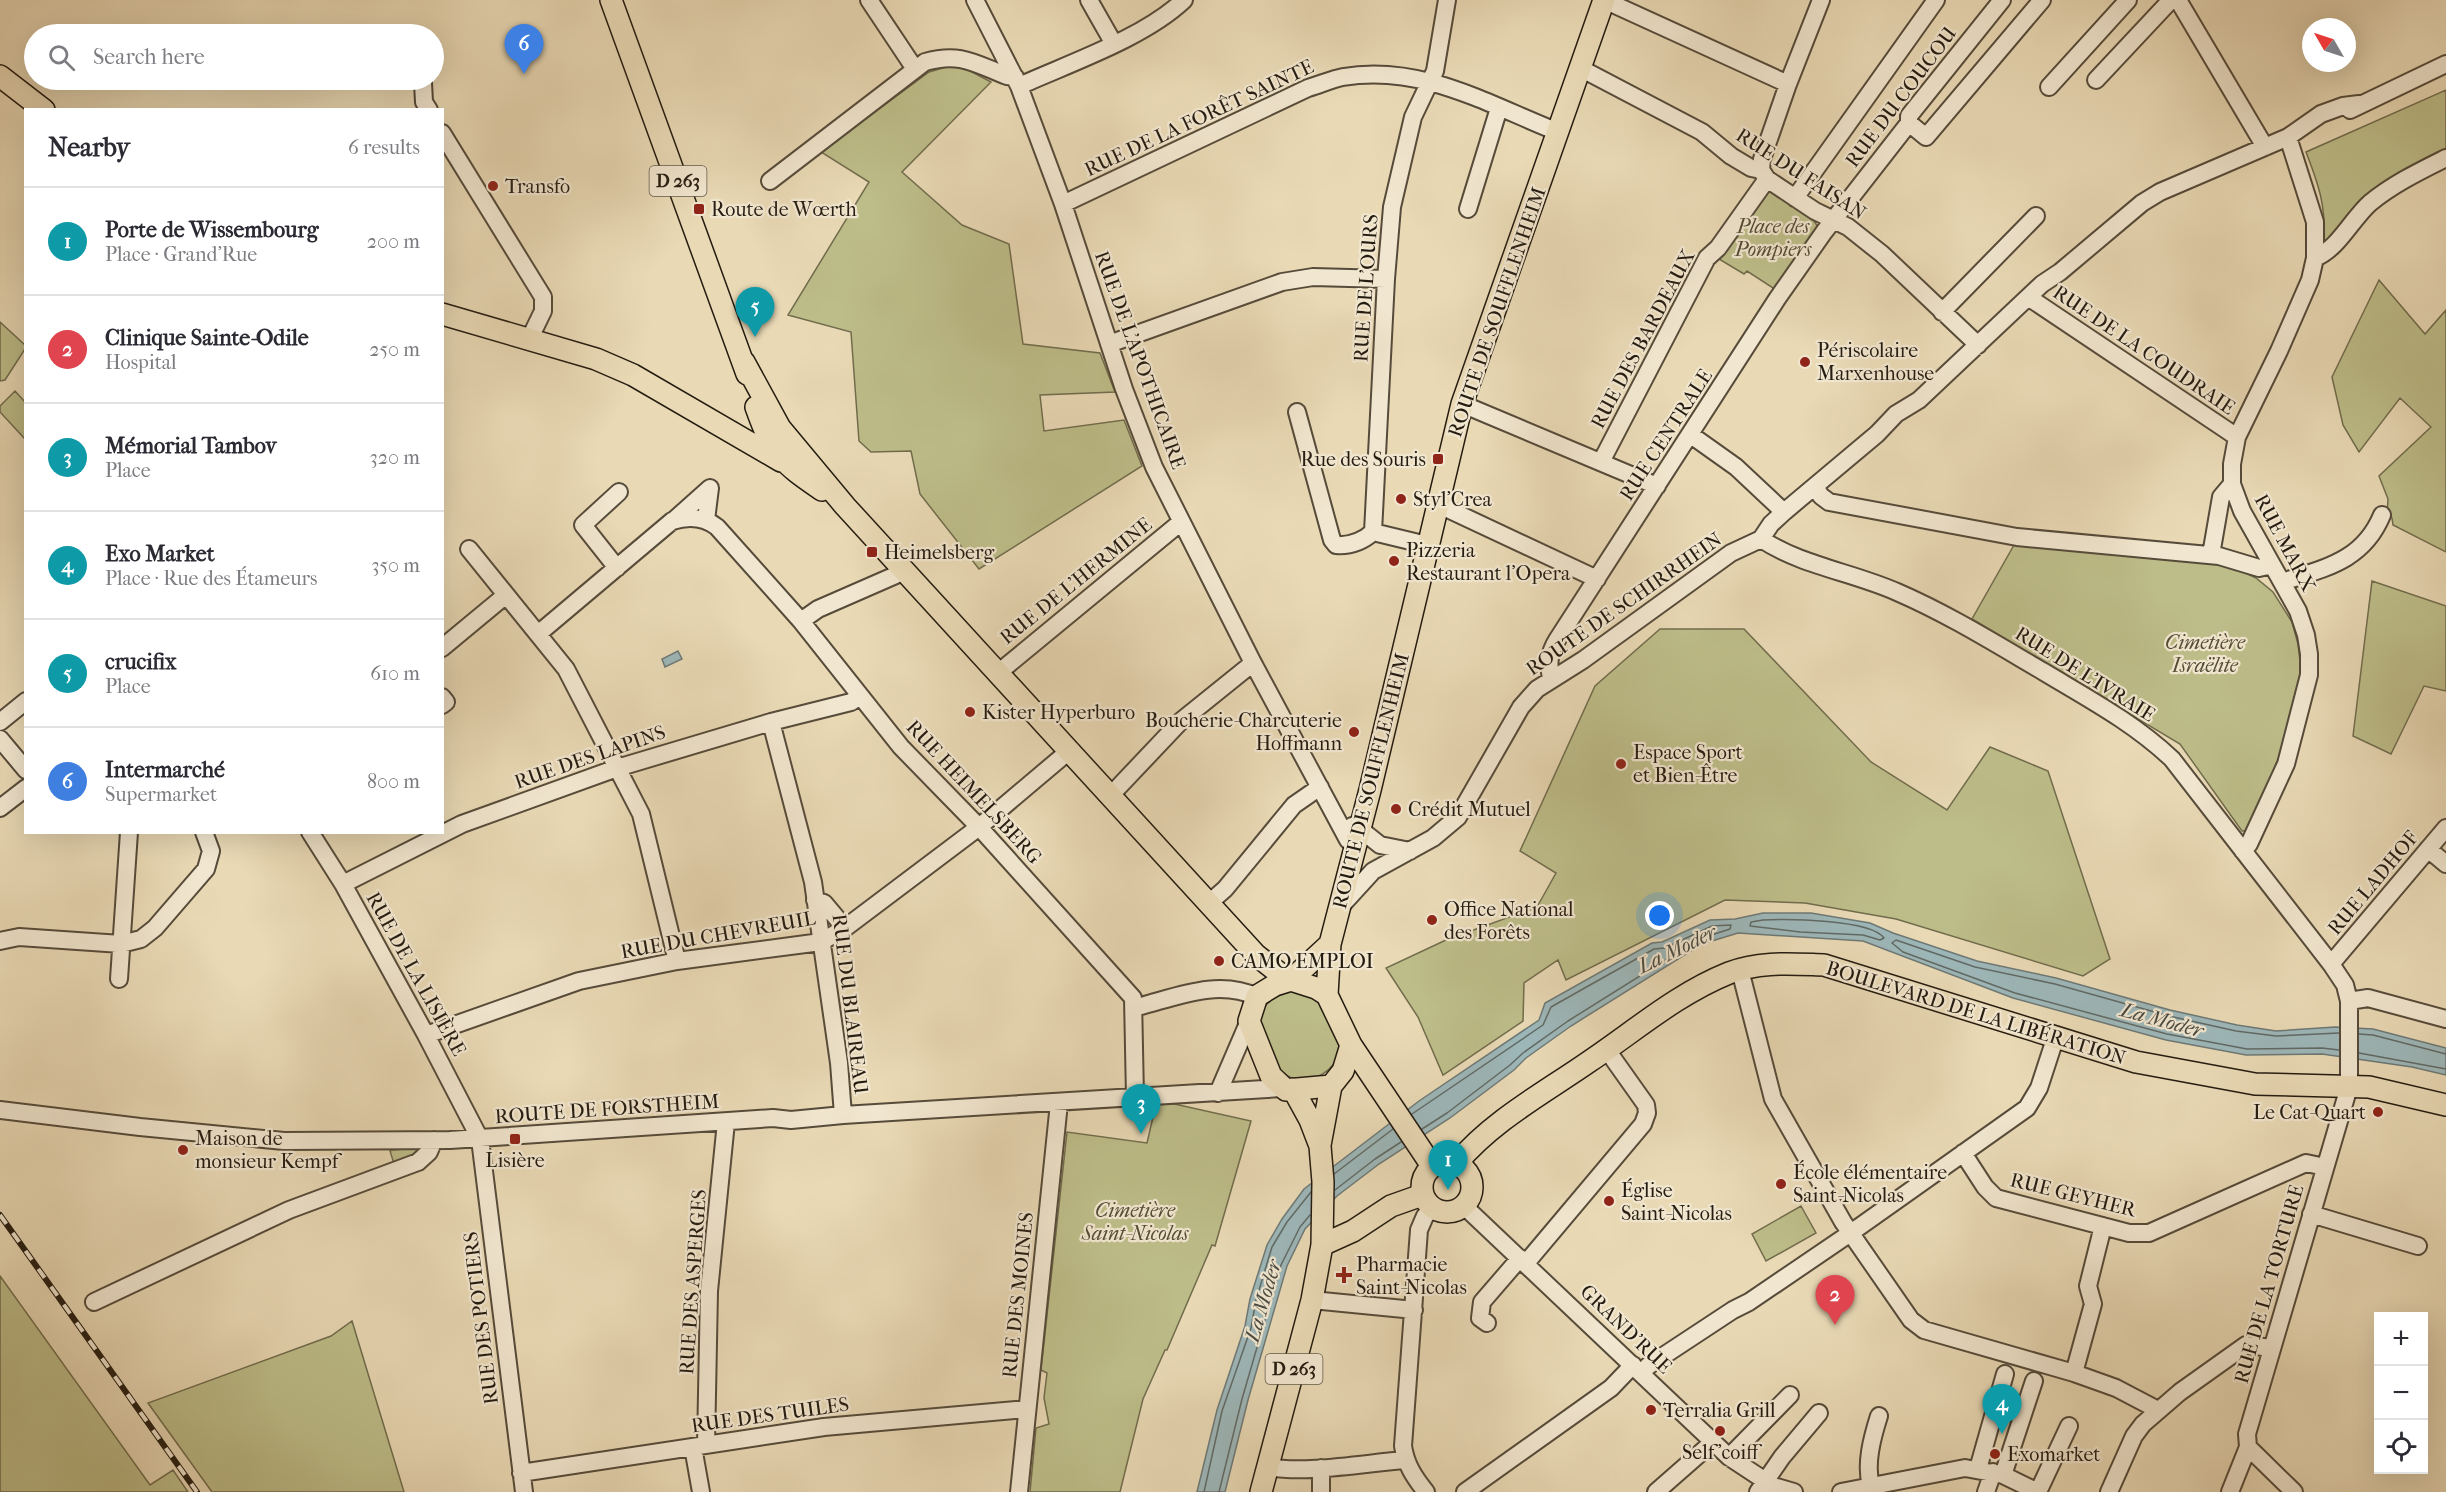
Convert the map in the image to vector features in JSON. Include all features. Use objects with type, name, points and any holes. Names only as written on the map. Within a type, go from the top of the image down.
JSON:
[{"type":"main road","name":"D 263","points":[[611,0],[766,423],[787,465],[844,506]]},
{"type":"main road","name":"ROUTE DE SOUFFLENHEIM","points":[[1327,995],[1330,944],[1462,404],[1604,0]]},
{"type":"main road","points":[[0,76],[41,108]]},
{"type":"main road","points":[[444,315],[596,359],[633,375],[787,465]]},
{"type":"main road","name":"D 263","points":[[766,423],[815,469],[844,506],[1256,955],[1290,980]]},
{"type":"main road","points":[[735,434],[766,423]]},
{"type":"main road","points":[[1257,997],[1290,980],[1330,944]]},
{"type":"main road","points":[[1256,955],[1257,997],[1249,1021],[1271,1076],[1287,1089],[1334,1084],[1382,1091]]},
{"type":"main road","name":"BOULEVARD DE LA LIBÉRATION","points":[[1456,1164],[1486,1133],[1682,996],[1740,970],[1780,964],[1824,965],[2136,1062],[2255,1084],[2369,1087],[2446,1105]]},
{"type":"main road","points":[[1290,980],[1316,988],[1327,995],[1351,1045],[1432,1166]]},
{"type":"main road","points":[[1334,1084],[1343,1071],[1351,1045]]},
{"type":"main road","name":"D 263","points":[[1261,1492],[1312,1300],[1322,1236],[1321,1149],[1334,1084]]},
{"type":"main road","name":"D 263","points":[[1287,1089],[1310,1120],[1321,1149]]},
{"type":"main road","points":[[1322,1236],[1353,1231],[1391,1206],[1427,1202],[1449,1213],[1464,1206],[1472,1191],[1469,1175],[1456,1164],[1440,1163],[1432,1166],[1422,1179],[1427,1202]]},
{"type":"street","points":[[869,0],[915,69]]},
{"type":"street","name":"RUE DE L'APOTHICAIRE","points":[[975,0],[1017,81],[1063,204],[1109,344],[1154,467],[1253,663],[1320,788],[1348,840],[1356,843]]},
{"type":"street","points":[[1089,0],[1114,44]]},
{"type":"street","points":[[770,181],[925,62],[943,57],[960,58],[1017,81],[1114,44],[1170,14],[1184,0]]},
{"type":"street","name":"RUE DE L'OURS","points":[[1373,532],[1392,207],[1413,117],[1432,81],[1447,0]]},
{"type":"street","points":[[1604,0],[1788,84]]},
{"type":"street","points":[[1764,174],[1762,159],[1821,0]]},
{"type":"street","points":[[1795,198],[1936,0]]},
{"type":"street","name":"RUE DU COUCOU","points":[[1835,220],[1909,123],[1910,116],[2001,0]]},
{"type":"street","points":[[1909,123],[1926,137],[2042,0]]},
{"type":"street","points":[[2049,87],[2128,0]]},
{"type":"street","points":[[2096,80],[2170,0]]},
{"type":"street","points":[[2178,0],[2265,147]]},
{"type":"street","name":"ROUTE DE SCHIRRHEIN","points":[[1340,907],[1373,871],[1433,838],[1458,817],[1521,707],[1537,689],[1582,660],[1731,553],[1761,539],[1771,524],[1784,512],[1877,434],[1896,414],[1919,399],[2028,297],[2142,203],[2160,192],[2327,123],[2359,104],[2446,64]]},
{"type":"street","name":"RUE DU FAISAN","points":[[1580,68],[1702,132],[1731,156],[1764,174],[1824,217],[1848,226],[1882,254],[1978,345]]},
{"type":"street","name":"RUE DE LA FORÊT SAINTE","points":[[1063,204],[1308,88],[1342,77],[1416,76],[1450,86],[1558,132]]},
{"type":"street","points":[[423,90],[424,102],[428,108]]},
{"type":"street","points":[[1468,209],[1499,108]]},
{"type":"street","points":[[444,136],[543,297],[543,311],[529,340]]},
{"type":"street","name":"RUE MARX","points":[[2243,851],[2249,844],[2286,764],[2309,675],[2310,654],[2298,611],[2242,511],[2232,484],[2232,464],[2237,437],[2310,280],[2315,258],[2315,222],[2294,138]]},
{"type":"street","points":[[2315,258],[2326,253],[2370,203],[2402,180],[2446,158]]},
{"type":"street","name":"RUE DES BARDEAUX","points":[[1601,462],[1707,258],[1718,248],[1764,174]]},
{"type":"street","points":[[1942,312],[2036,216]]},
{"type":"street","name":"RUE CENTRALE","points":[[1551,679],[1548,665],[1550,651],[1777,299],[1835,220]]},
{"type":"street","points":[[1109,344],[1282,282],[1313,277],[1386,279]]},
{"type":"street","name":"RUE DE LA COUDRAIE","points":[[2028,297],[2237,437]]},
{"type":"street","points":[[1462,404],[1657,486]]},
{"type":"street","points":[[1297,412],[1332,540],[1336,545],[1344,546],[1365,539],[1373,532],[1427,545]]},
{"type":"street","points":[[1690,435],[1736,467],[1784,512]]},
{"type":"street","points":[[2211,555],[2221,496],[2232,484]]},
{"type":"street","points":[[1815,487],[1829,502],[2016,537],[2211,555],[2259,568],[2272,565]]},
{"type":"street","points":[[538,634],[710,488],[706,520],[693,518],[672,521]]},
{"type":"street","points":[[617,568],[583,525],[619,492]]},
{"type":"street","points":[[1437,504],[1597,579]]},
{"type":"street","points":[[2282,582],[2341,563],[2372,535],[2382,515]]},
{"type":"street","name":"RUE HEIMELSBERG","points":[[706,520],[717,527],[801,621],[901,747],[979,827],[1128,992],[1134,1004]]},
{"type":"street","name":"RUE DE L'HERMINE","points":[[998,673],[1182,522]]},
{"type":"street","name":"RUE DE L'IVRAIE","points":[[1761,539],[1792,556],[1895,591],[1965,626],[2127,721],[2172,759],[2331,964],[2344,985],[2350,1008]]},
{"type":"street","points":[[469,549],[566,669],[641,814],[677,961]]},
{"type":"street","points":[[801,621],[818,609],[905,571]]},
{"type":"street","points":[[444,646],[506,596]]},
{"type":"street","points":[[1110,796],[1182,721],[1253,663]]},
{"type":"street","name":"RUE DES LAPINS","points":[[444,833],[462,824],[617,768],[771,722],[850,702],[860,696]]},
{"type":"street","points":[[0,722],[24,702]]},
{"type":"street","name":"RUE DU BLAIREAU","points":[[771,722],[813,882],[839,1063],[843,1115]]},
{"type":"street","points":[[0,739],[24,768]]},
{"type":"street","name":"RUE DU CHEVREUIL","points":[[426,1035],[579,981],[677,961],[821,942],[845,928],[979,827],[1070,751]]},
{"type":"street","points":[[1209,903],[1225,889],[1294,805],[1320,788]]},
{"type":"street","points":[[0,808],[24,790]]},
{"type":"street","name":"RUE LADHOF","points":[[2331,964],[2446,828]]},
{"type":"street","points":[[119,979],[129,834]]},
{"type":"street","points":[[0,941],[19,937],[122,944],[136,942],[151,933],[201,875],[211,856],[205,834]]},
{"type":"street","name":"RUE DE LA LISIÈRE","points":[[311,834],[343,884],[480,1138]]},
{"type":"street","name":"RUE DES LAPINS","points":[[343,884],[442,834]]},
{"type":"street","points":[[1356,843],[1410,851]]},
{"type":"street","points":[[1356,843],[1385,865]]},
{"type":"street","points":[[2428,849],[2446,864]]},
{"type":"street","name":"RUE DU BLAIREAU","points":[[816,900],[824,903],[845,928]]},
{"type":"street","points":[[1740,970],[1773,1099],[1843,1222],[1911,1320],[1924,1330],[2074,1373],[2116,1388],[2158,1410]]},
{"type":"street","points":[[1135,1097],[1132,1013],[1134,1004],[1141,1006],[1214,988],[1238,989],[1257,997]]},
{"type":"street","points":[[2350,1008],[2368,998],[2446,1019]]},
{"type":"street","name":"RUE DE LA TORTURE","points":[[2230,1492],[2248,1447],[2247,1434],[2349,1087],[2350,1008]]},
{"type":"street","points":[[1218,1093],[1249,1021]]},
{"type":"street","points":[[1471,1490],[1637,1369],[1648,1366],[1852,1232],[2027,1108],[2039,1088],[2055,1038]]},
{"type":"street","points":[[1487,1323],[1480,1318],[1482,1302],[1523,1261],[1643,1124],[1647,1113],[1646,1105],[1607,1050]]},
{"type":"street","name":"ROUTE DE FORSTHEIM","points":[[0,1110],[284,1141],[434,1140],[1287,1089]]},
{"type":"street","name":"RUE DES MOINES","points":[[1019,1492],[1059,1103]]},
{"type":"street","name":"RUE DES ASPERGES","points":[[700,1492],[700,1446],[709,1291],[726,1122]]},
{"type":"street","name":"RUE DES POTIERS","points":[[480,1138],[524,1492]]},
{"type":"street","points":[[94,1302],[289,1210],[418,1162],[429,1152],[434,1140]]},
{"type":"street","name":"RUE GEYHER","points":[[1963,1153],[1985,1187],[1996,1198],[2129,1233],[2149,1233],[2306,1163],[2325,1167]]},
{"type":"street","points":[[1426,1492],[1413,1476],[1405,1460],[1403,1446],[1419,1230],[1425,1216],[1427,1202]]},
{"type":"street","name":"GRAND'RUE","points":[[1464,1206],[1762,1486],[1794,1492]]},
{"type":"street","points":[[2311,1214],[2418,1246]]},
{"type":"street","points":[[2074,1373],[2093,1304],[2088,1286],[2103,1226]]},
{"type":"street","points":[[1312,1300],[1414,1310]]},
{"type":"street","points":[[2109,1492],[2134,1436],[2158,1410],[2246,1345],[2272,1348]]},
{"type":"street","points":[[1986,1492],[2005,1374]]},
{"type":"street","points":[[1991,1472],[2034,1381]]},
{"type":"street","points":[[1729,1457],[1790,1395]]},
{"type":"street","name":"RUE DES TUILES","points":[[521,1473],[824,1427],[1027,1409]]},
{"type":"street","points":[[1762,1486],[1819,1413]]},
{"type":"street","points":[[1871,1486],[1868,1476],[1873,1436],[1879,1416]]},
{"type":"street","points":[[1841,1492],[1950,1469],[1991,1472],[2038,1492],[2068,1426]]},
{"type":"street","points":[[1656,1492],[1713,1442]]},
{"type":"street","points":[[2248,1447],[2294,1492]]},
{"type":"street","points":[[1268,1467],[1277,1469],[1321,1468],[1405,1460]]},
{"type":"street","points":[[1321,1468],[1321,1492]]},
{"type":"green space","points":[[957,64],[991,82],[902,172],[962,225],[1009,244],[1023,344],[1100,353],[1115,392],[1040,395],[1044,431],[1124,420],[1142,466],[979,569],[920,494],[911,451],[871,452],[859,441],[851,332],[788,315],[869,182],[821,152],[929,72]]},
{"type":"green space","points":[[2446,90],[2446,155],[2324,246],[2321,198],[2306,152]]},
{"type":"green space","name":"Place des Pompiers","points":[[1768,189],[1814,221],[1818,227],[1776,290],[1747,271],[1744,274],[1719,259]]},
{"type":"green space","points":[[2379,280],[2425,334],[2446,310],[2446,552],[2393,525],[2392,518],[2387,516],[2388,499],[2379,476],[2431,427],[2400,398],[2359,452],[2343,425],[2332,377]]},
{"type":"green space","points":[[0,322],[24,344],[24,351],[5,380],[0,381]]},
{"type":"green space","points":[[15,391],[24,401],[24,438],[0,412],[0,406]]},
{"type":"green space","name":"Cimetière Israëlite","points":[[2014,545],[2229,565],[2256,578],[2273,592],[2292,622],[2298,644],[2301,670],[2282,750],[2248,831],[2242,831],[2180,744],[1972,619]]},
{"type":"green space","points":[[2372,581],[2446,606],[2446,691],[2424,686],[2391,754],[2353,736]]},
{"type":"green space","points":[[1660,629],[1744,629],[1871,762],[1947,810],[1990,747],[2048,771],[2110,959],[2083,976],[1896,919],[1805,903],[1725,900],[1566,980],[1558,960],[1524,983],[1523,1021],[1443,1075],[1418,1017],[1386,968],[1446,940],[1537,907],[1556,873],[1520,851],[1595,686]]},
{"type":"green space","points":[[1298,991],[1318,1000],[1334,1029],[1339,1048],[1338,1056],[1329,1069],[1315,1078],[1306,1080],[1289,1077],[1281,1072],[1260,1022],[1263,1009],[1273,999],[1285,993]]},
{"type":"green space","name":"Cimetière Saint-Nicolas","points":[[1170,1103],[1251,1121],[1215,1246],[1212,1245],[1167,1350],[1143,1399],[1120,1492],[1030,1492],[1036,1428],[1049,1424],[1044,1398],[1047,1373],[1041,1370],[1067,1132],[1147,1143],[1156,1104]]},
{"type":"green space","points":[[418,1148],[421,1151],[395,1167],[390,1151]]},
{"type":"green space","points":[[1801,1206],[1816,1233],[1766,1261],[1752,1234]]},
{"type":"green space","points":[[0,1276],[150,1485],[173,1470],[188,1492],[0,1492]]},
{"type":"green space","points":[[352,1321],[404,1492],[212,1492],[148,1403],[331,1336]]},
{"type":"water","points":[[678,651],[682,659],[665,667],[662,659]]},
{"type":"water","name":"La Moder","points":[[1763,913],[1811,913],[1870,923],[1977,961],[2056,978],[2170,1010],[2237,1025],[2276,1031],[2335,1027],[2373,1029],[2446,1048],[2446,1075],[2412,1067],[2322,1054],[2246,1055],[2166,1040],[2013,998],[1863,941],[1738,933],[1702,944],[1571,1026],[1526,1058],[1514,1070],[1450,1118],[1379,1164],[1337,1196],[1305,1229],[1287,1266],[1248,1400],[1225,1492],[1197,1492],[1217,1410],[1245,1326],[1250,1299],[1267,1245],[1282,1219],[1304,1189],[1419,1101],[1539,1020],[1545,1003],[1652,943],[1662,942],[1710,920],[1735,919]]},
{"type":"railway","points":[[0,1215],[197,1492]]},
{"type":"place","name":"Intermarché","points":[[524,74]]},
{"type":"place","name":"Transfo","points":[[493,186]]},
{"type":"place","name":"Route de Wœrth","points":[[699,209]]},
{"type":"place","name":"crucifix","points":[[755,337]]},
{"type":"place","name":"Périscolaire Marxenhouse","points":[[1805,362]]},
{"type":"place","name":"Rue des Souris","points":[[1438,459]]},
{"type":"place","name":"Styl'Crea","points":[[1401,499]]},
{"type":"place","name":"Heimelsberg","points":[[872,552]]},
{"type":"place","name":"Pizzeria Restaurant l’Opera","points":[[1394,561]]},
{"type":"place","name":"Kister Hyperburo","points":[[970,712]]},
{"type":"place","name":"Boucherie-Charcuterie Hoffmann","points":[[1354,732]]},
{"type":"place","name":"Espace Sport et Bien-Être","points":[[1621,764]]},
{"type":"place","name":"Crédit Mutuel","points":[[1396,809]]},
{"type":"place","name":"Office National des Forêts","points":[[1432,920]]},
{"type":"place","name":"CAMO EMPLOI","points":[[1219,961]]},
{"type":"place","name":"Le Cat-Quart","points":[[2378,1112]]},
{"type":"place","name":"Mémorial Tambov","points":[[1141,1134]]},
{"type":"place","name":"Lisière","points":[[515,1139]]},
{"type":"place","name":"Maison de monsieur Kempf","points":[[183,1150]]},
{"type":"place","name":"École élémentaire Saint-Nicolas","points":[[1781,1184]]},
{"type":"place","name":"Porte de Wissembourg","points":[[1448,1190]]},
{"type":"place","name":"Église Saint-Nicolas","points":[[1609,1201]]},
{"type":"place","name":"Pharmacie Saint-Nicolas","points":[[1344,1275]]},
{"type":"place","name":"Clinique Sainte-Odile","points":[[1835,1325]]},
{"type":"place","name":"Terralia Grill","points":[[1651,1410]]},
{"type":"place","name":"Self'coiff","points":[[1720,1431]]},
{"type":"place","name":"Exo Market","points":[[2002,1434]]},
{"type":"place","name":"Exomarket","points":[[1995,1454]]}]
